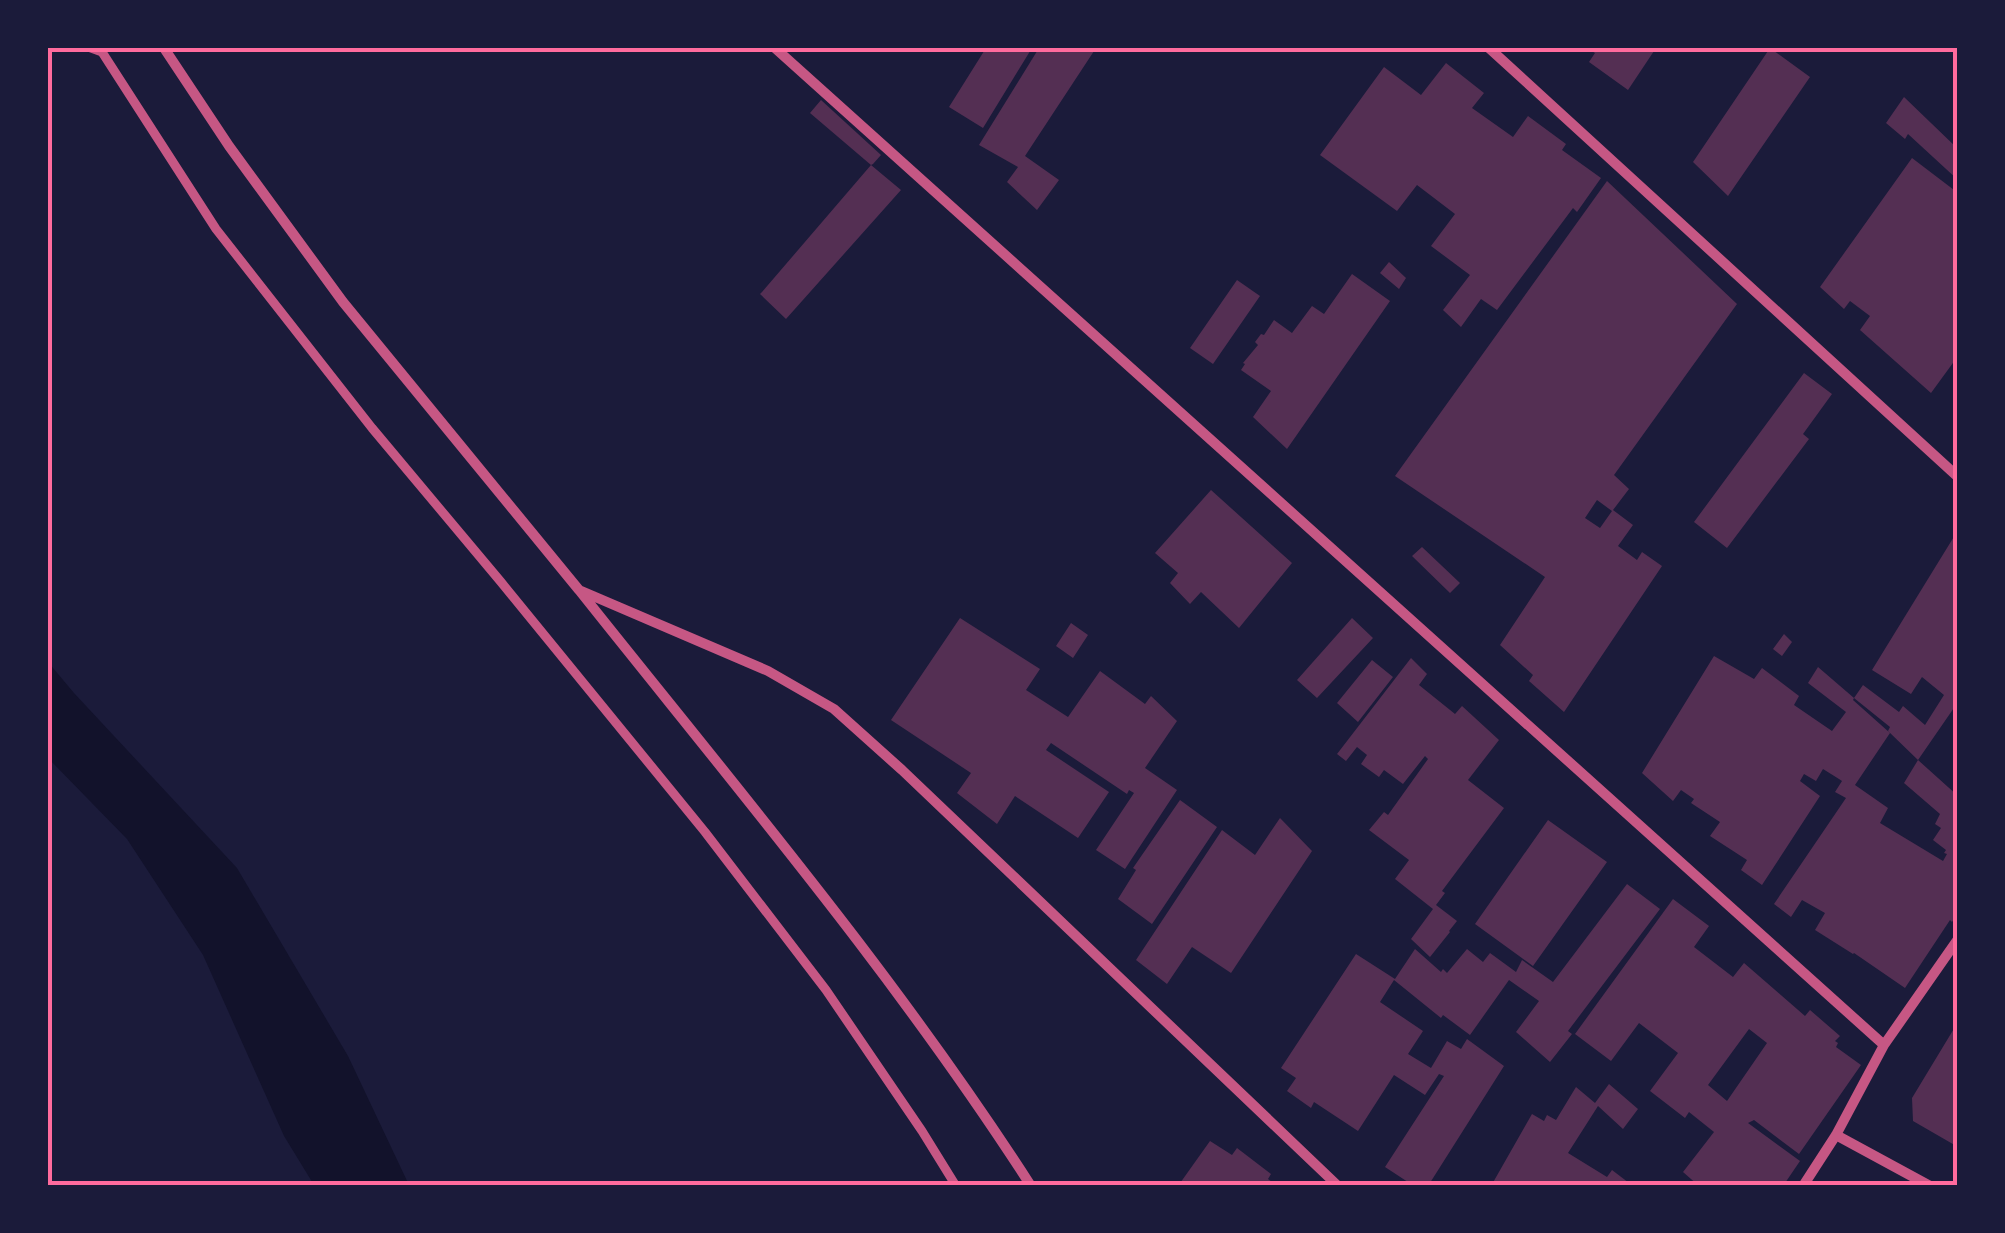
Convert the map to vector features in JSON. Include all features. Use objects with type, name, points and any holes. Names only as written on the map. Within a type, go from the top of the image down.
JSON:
[{"type":"street","points":[[91,48],[102,52],[216,229],[348,398],[694,818],[826,990],[956,1186]]},
{"type":"street","points":[[164,48],[229,146],[343,302],[882,971],[980,1107],[1031,1186]]},
{"type":"street","points":[[775,48],[1884,1045]]},
{"type":"street","points":[[1489,48],[1958,476]]},
{"type":"street","points":[[578,590],[768,671],[834,708],[1338,1186]]},
{"type":"street","points":[[1803,1186],[1836,1135],[1884,1045],[1958,940]]},
{"type":"street","points":[[1836,1135],[1930,1186]]},
{"type":"shaded area","points":[[48,662],[237,868],[348,1056],[409,1185],[314,1185],[284,1136],[203,955],[127,839],[48,758]]},
{"type":"building","points":[[986,48],[1032,48],[983,128],[949,107]]},
{"type":"building","points":[[1039,48],[1096,48],[1025,156],[1059,180],[1037,210],[1007,182],[1018,167],[979,145]]},
{"type":"building","points":[[1587,48],[1656,48],[1628,90],[1589,62],[1595,53]]},
{"type":"building","points":[[1770,48],[1810,77],[1728,196],[1693,162]]},
{"type":"building","points":[[1446,63],[1484,93],[1472,108],[1513,137],[1528,116],[1566,144],[1562,150],[1601,178],[1577,212],[1573,208],[1497,310],[1481,299],[1461,327],[1443,310],[1470,275],[1431,246],[1455,214],[1417,185],[1397,211],[1320,155],[1384,67],[1421,95]]},
{"type":"building","points":[[1904,97],[1958,149],[1958,180],[1908,134],[1905,139],[1886,123]]},
{"type":"building","points":[[821,100],[881,155],[873,164],[810,113]]},
{"type":"building","points":[[1912,158],[1958,193],[1958,356],[1931,393],[1860,330],[1870,316],[1850,301],[1844,309],[1820,287]]},
{"type":"building","points":[[871,165],[901,190],[786,319],[760,294]]},
{"type":"building","points":[[1607,181],[1737,304],[1614,475],[1629,489],[1613,510],[1633,525],[1618,546],[1637,560],[1642,552],[1662,566],[1564,712],[1529,681],[1533,675],[1500,645],[1545,577],[1395,476]],"holes":[[[1597,500],[1612,511],[1600,528],[1585,518]]]},
{"type":"building","points":[[1389,262],[1406,278],[1399,289],[1380,273]]},
{"type":"building","points":[[1352,274],[1390,301],[1287,449],[1253,417],[1271,391],[1241,370],[1243,363],[1274,320],[1292,333],[1312,306],[1324,314]]},
{"type":"building","points":[[1237,280],[1260,296],[1213,364],[1190,348]]},
{"type":"building","points":[[1804,373],[1832,394],[1803,434],[1809,439],[1727,548],[1694,522]]},
{"type":"building","points":[[1211,490],[1292,563],[1239,628],[1201,592],[1190,604],[1170,583],[1178,573],[1155,553]]},
{"type":"building","points":[[1955,535],[1958,536],[1958,702],[1918,760],[1888,731],[1890,727],[1854,698],[1863,685],[1899,712],[1903,706],[1925,725],[1944,695],[1922,677],[1911,694],[1872,670]]},
{"type":"building","points":[[1422,547],[1460,583],[1450,593],[1412,556]]},
{"type":"building","points":[[960,618],[1040,669],[1026,690],[1068,717],[1100,671],[1145,704],[1151,696],[1177,721],[1145,768],[1177,790],[1125,869],[1096,850],[1134,793],[1129,790],[1127,794],[1051,743],[1046,750],[1109,792],[1078,838],[1015,796],[997,824],[957,793],[971,773],[891,720]]},
{"type":"building","points":[[1352,618],[1373,638],[1317,698],[1297,680]]},
{"type":"building","points":[[1071,623],[1088,635],[1073,658],[1056,646]]},
{"type":"building","points":[[1784,634],[1792,642],[1782,656],[1773,649]]},
{"type":"building","points":[[1714,656],[1754,679],[1762,668],[1799,696],[1794,705],[1832,731],[1846,712],[1808,683],[1818,667],[1890,733],[1855,785],[1888,808],[1880,823],[1943,861],[1946,850],[1933,840],[1941,828],[1935,824],[1940,814],[1904,783],[1918,760],[1958,796],[1958,913],[1905,988],[1815,930],[1825,913],[1802,900],[1791,917],[1774,904],[1846,798],[1835,792],[1842,781],[1823,769],[1816,781],[1804,774],[1800,781],[1820,796],[1762,885],[1741,870],[1747,860],[1710,836],[1720,822],[1691,803],[1694,799],[1681,790],[1673,801],[1642,773]]},
{"type":"building","points":[[1411,658],[1427,674],[1419,685],[1455,714],[1462,706],[1499,740],[1468,780],[1504,808],[1442,891],[1445,893],[1436,905],[1457,921],[1430,957],[1411,939],[1433,909],[1395,879],[1409,860],[1369,830],[1384,812],[1388,815],[1428,759],[1425,756],[1403,784],[1384,770],[1379,777],[1361,764],[1367,755],[1357,747],[1346,761],[1337,754]]},
{"type":"building","points":[[1372,660],[1393,677],[1358,722],[1337,703]]},
{"type":"building","points":[[1180,800],[1217,827],[1152,924],[1118,899],[1136,870],[1133,868]]},
{"type":"building","points":[[1280,818],[1312,851],[1231,973],[1192,947],[1167,984],[1136,960],[1222,830],[1255,855]]},
{"type":"building","points":[[1548,820],[1607,862],[1533,966],[1475,924]]},
{"type":"building","points":[[1627,884],[1660,909],[1568,1031],[1572,1034],[1550,1062],[1516,1032],[1539,1001],[1509,980],[1470,1035],[1443,1015],[1441,1018],[1394,980],[1380,1002],[1423,1031],[1408,1054],[1431,1068],[1447,1041],[1461,1049],[1467,1039],[1504,1066],[1428,1186],[1414,1186],[1385,1167],[1444,1076],[1439,1074],[1425,1095],[1394,1075],[1358,1131],[1314,1102],[1311,1108],[1287,1091],[1296,1078],[1281,1068],[1356,954],[1395,979],[1415,949],[1447,973],[1467,949],[1483,962],[1490,953],[1516,972],[1522,960],[1553,982]]},
{"type":"building","points":[[1673,899],[1709,926],[1694,947],[1733,977],[1744,963],[1805,1016],[1810,1010],[1840,1036],[1836,1047],[1861,1065],[1799,1154],[1754,1120],[1748,1123],[1800,1161],[1783,1186],[1699,1186],[1683,1172],[1714,1132],[1689,1112],[1685,1118],[1650,1091],[1678,1053],[1639,1023],[1611,1061],[1575,1034]],"holes":[[[1749,1029],[1767,1043],[1727,1101],[1708,1085]]]},
{"type":"building","points":[[1958,1022],[1958,1147],[1913,1121],[1912,1098]]},
{"type":"building","points":[[1609,1084],[1638,1109],[1623,1129],[1598,1106],[1568,1153],[1607,1177],[1612,1170],[1633,1186],[1491,1186],[1532,1114],[1544,1121],[1547,1115],[1556,1120],[1576,1087],[1595,1103]]},
{"type":"building","points":[[1210,1141],[1232,1155],[1237,1148],[1271,1174],[1268,1179],[1277,1186],[1178,1186]]}]
